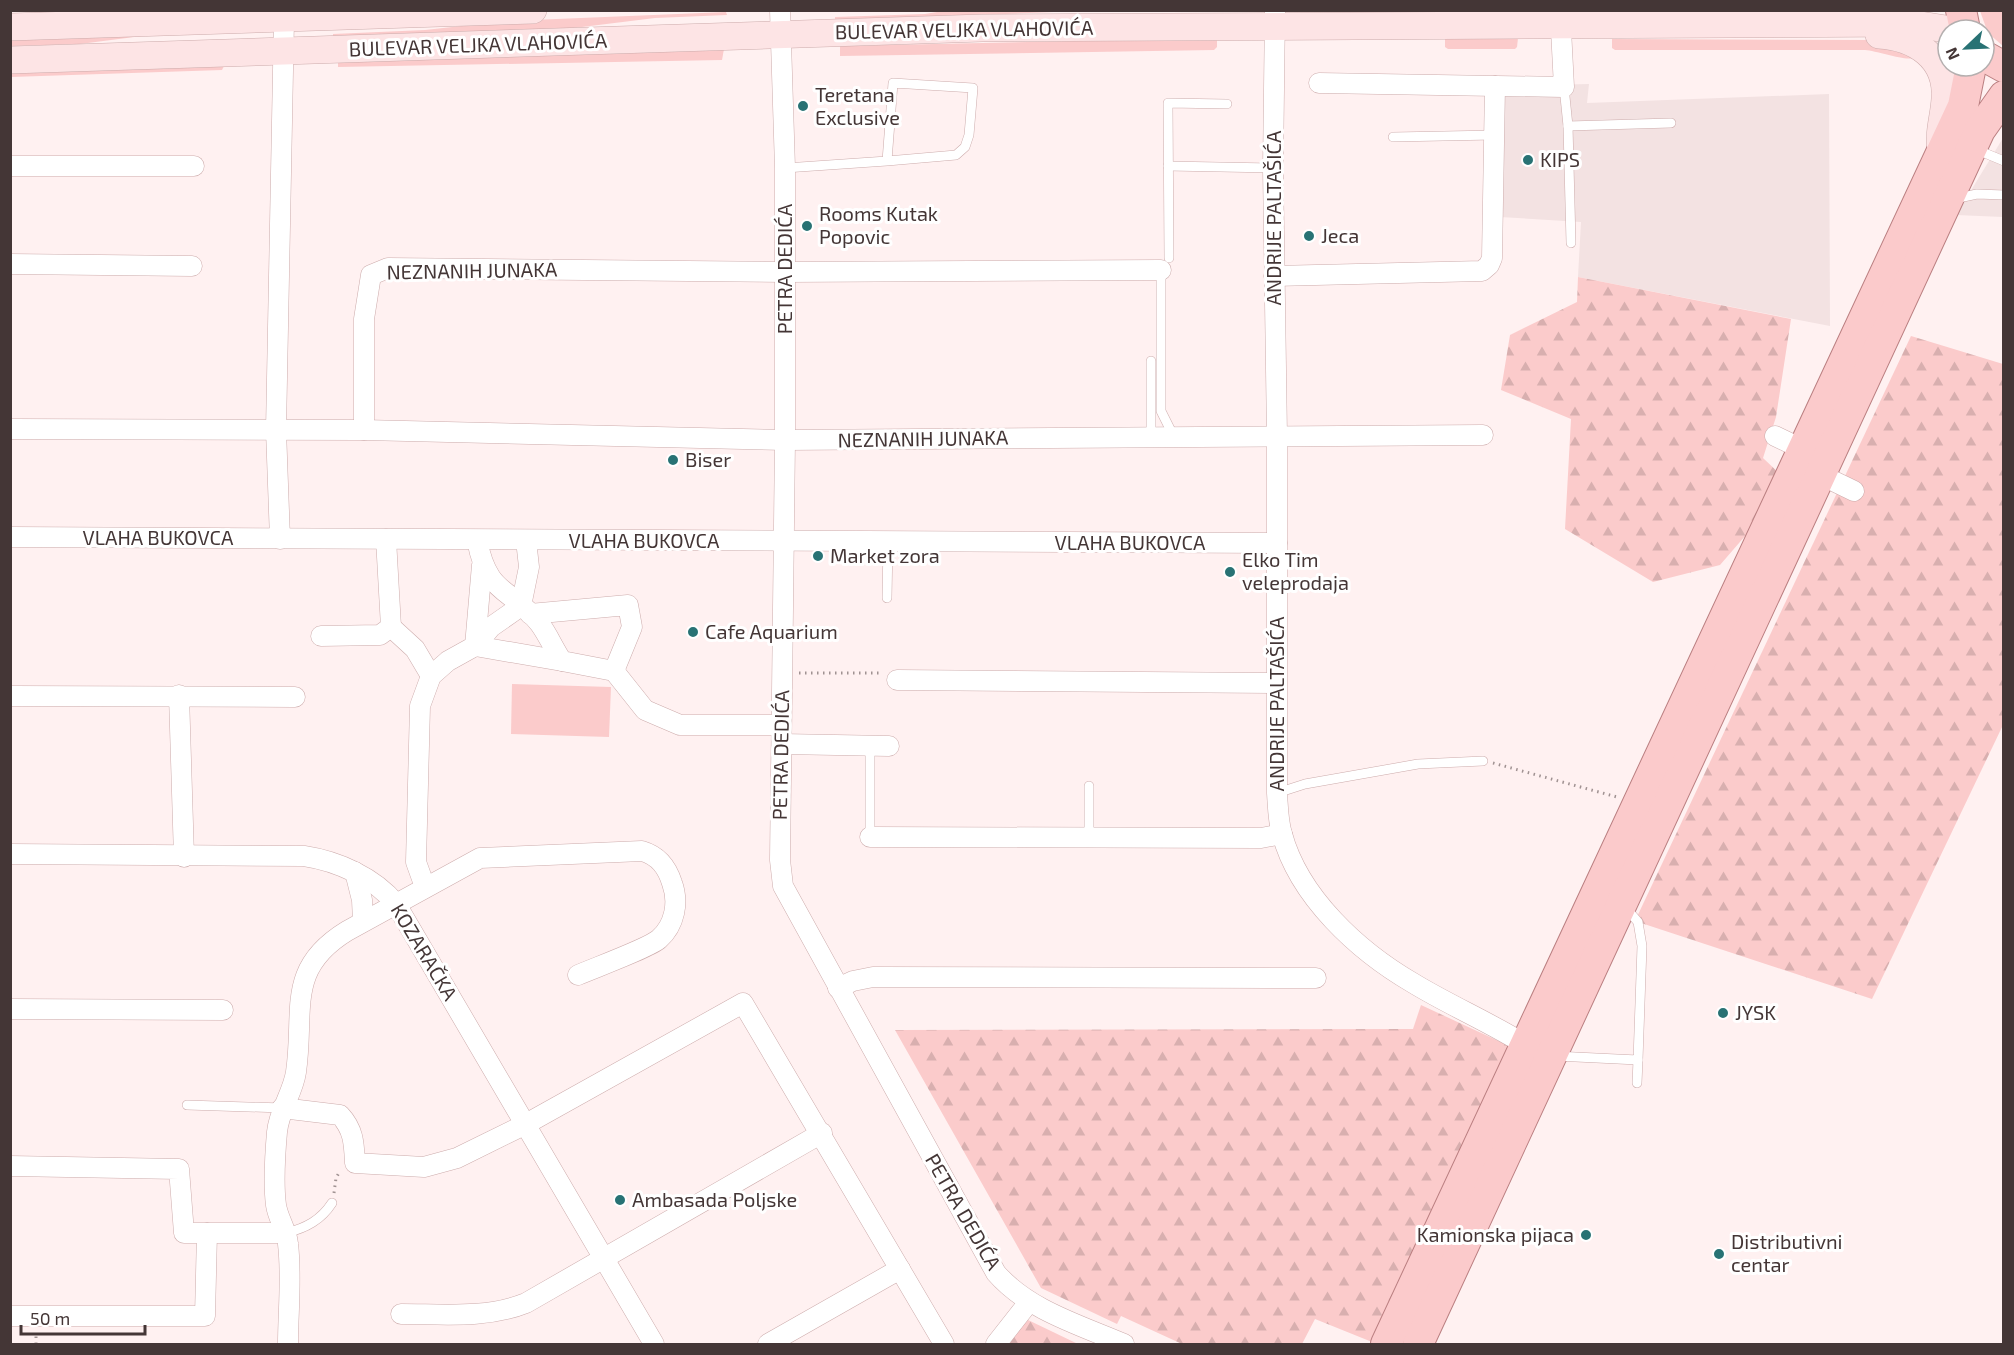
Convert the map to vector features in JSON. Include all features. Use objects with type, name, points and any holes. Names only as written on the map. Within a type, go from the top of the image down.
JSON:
[{"type":"main road","name":"BULEVAR VELJKA VLAHOVIĆA","points":[[10,27],[533,10]]},
{"type":"main road","name":"BULEVAR VELJKA VLAHOVIĆA","points":[[10,60],[284,51],[780,22],[982,28],[1275,18],[1560,19],[1923,24],[1936,27]]},
{"type":"main road","points":[[1835,24],[1849,32],[1899,36],[1912,41],[1936,63],[1942,76],[1945,96],[1938,134],[1941,153]]},
{"type":"main road","points":[[1418,1344],[1539,1050],[1802,449],[1941,153],[1967,93],[1969,78]]},
{"type":"main road","points":[[1386,1344],[1539,1050],[1622,905],[1980,130],[2004,96]]},
{"type":"street","name":"ANDRIJE PALTAŠIĆA","points":[[1275,18],[1273,168],[1277,436],[1276,683],[1277,793],[1282,834],[1293,863],[1308,888],[1342,928],[1367,951],[1415,985],[1539,1050]]},
{"type":"street","points":[[280,538],[276,429],[284,19]]},
{"type":"street","points":[[1319,83],[1564,87],[1560,19]]},
{"type":"street","name":"PETRA DEDIĆA","points":[[780,22],[785,168],[785,542],[780,860],[783,886],[981,1249],[1005,1282],[1029,1302],[1124,1344]]},
{"type":"street","points":[[1274,276],[1482,271],[1489,265],[1492,258],[1495,86]]},
{"type":"street","points":[[10,166],[194,166]]},
{"type":"street","points":[[10,264],[192,266]]},
{"type":"street","name":"NEZNANIH JUNAKA","points":[[364,430],[364,319],[371,275],[388,268],[785,272],[1165,264]]},
{"type":"street","name":"NEZNANIH JUNAKA","points":[[10,429],[364,430],[785,440],[1483,435]]},
{"type":"street","points":[[1775,436],[1802,449]]},
{"type":"street","points":[[1821,475],[1854,491]]},
{"type":"street","name":"VLAHA BUKOVCA","points":[[10,537],[1277,543]]},
{"type":"street","points":[[386,539],[391,627],[415,649],[431,676]]},
{"type":"street","points":[[474,646],[482,565],[477,540]]},
{"type":"street","points":[[525,610],[529,567],[526,540]]},
{"type":"street","points":[[482,565],[497,588],[540,624],[562,661]]},
{"type":"street","points":[[425,887],[417,862],[420,706],[431,676],[448,661],[474,646],[491,627],[525,610],[628,605],[633,627],[614,671]]},
{"type":"street","points":[[321,636],[380,635],[391,627]]},
{"type":"street","points":[[474,646],[614,671],[645,710],[680,724],[880,745]]},
{"type":"street","points":[[897,680],[1276,683]]},
{"type":"street","points":[[179,695],[184,857]]},
{"type":"street","points":[[10,696],[295,697]]},
{"type":"street","points":[[870,837],[1261,838],[1282,834]]},
{"type":"street","points":[[288,1344],[289,1253],[286,1233],[276,1204],[277,1132],[282,1108],[296,1071],[306,972],[327,943],[468,863],[490,856],[642,851],[653,854],[663,863],[670,877],[676,896],[674,917],[659,939],[578,975]]},
{"type":"street","name":"KOZARAČKA","points":[[10,854],[184,857],[304,856],[334,863],[355,872],[385,893],[396,904],[654,1344]]},
{"type":"street","points":[[355,872],[362,900],[363,921]]},
{"type":"street","points":[[838,988],[853,981],[873,977],[1316,978]]},
{"type":"street","points":[[282,1108],[340,1115],[348,1123],[354,1139],[355,1163],[368,1162],[387,1167],[424,1167],[440,1164],[526,1124],[743,1003],[822,1133],[944,1344]]},
{"type":"street","points":[[10,1009],[223,1010]]},
{"type":"street","points":[[400,1314],[482,1314],[506,1311],[526,1303],[822,1133]]},
{"type":"street","points":[[10,1166],[179,1169],[184,1233],[286,1233]]},
{"type":"street","points":[[10,1316],[206,1316],[207,1233]]},
{"type":"street","points":[[768,1344],[900,1269]]},
{"type":"street","points":[[996,1344],[1029,1302]]},
{"type":"lane","points":[[785,168],[887,161],[956,155],[965,147],[969,135],[973,88],[892,83],[887,161]]},
{"type":"lane","points":[[1564,87],[1568,126],[1571,243]]},
{"type":"lane","points":[[1174,437],[1161,411],[1168,103],[1227,104]]},
{"type":"lane","points":[[1568,126],[1671,123]]},
{"type":"lane","points":[[1393,137],[1494,135]]},
{"type":"lane","points":[[1973,148],[2004,161]]},
{"type":"lane","points":[[1168,166],[1273,168]]},
{"type":"lane","points":[[1949,200],[1977,194],[2004,195]]},
{"type":"lane","points":[[1151,361],[1151,437]]},
{"type":"lane","points":[[886,598],[888,542]]},
{"type":"lane","points":[[870,837],[880,745]]},
{"type":"lane","points":[[1277,793],[1305,784],[1418,764],[1483,761]]},
{"type":"lane","points":[[1089,786],[1089,837]]},
{"type":"lane","points":[[1622,905],[1635,916],[1641,934],[1637,1083]]},
{"type":"lane","points":[[1539,1050],[1638,1060]]},
{"type":"lane","points":[[187,1105],[282,1108]]},
{"type":"lane","points":[[286,1233],[311,1224],[324,1216],[332,1203]]},
{"type":"path","points":[[782,673],[891,674],[897,680]]},
{"type":"path","points":[[1483,761],[1617,797]]},
{"type":"path","points":[[332,1203],[336,1178],[343,1166],[355,1163]]},
{"type":"shaded area","points":[[1589,84],[1587,103],[1829,94],[1830,326],[1578,277],[1581,222],[1500,217],[1504,86]]},
{"type":"shaded area","points":[[2003,138],[2003,217],[1956,215]]},
{"type":"green space","points":[[949,10],[1079,11],[835,21],[835,17],[925,14]]},
{"type":"green space","points":[[1980,11],[2003,11],[2003,46],[1996,40],[1996,18],[1983,18]]},
{"type":"green space","points":[[726,12],[727,15],[655,18],[574,28],[333,37],[333,34],[425,30],[507,21]]},
{"type":"green space","points":[[142,36],[80,44],[11,46],[11,37]]},
{"type":"green space","points":[[1217,38],[1217,47],[1214,50],[840,56],[840,46]]},
{"type":"green space","points":[[1445,38],[1518,38],[1515,49],[1448,49],[1445,47]]},
{"type":"green space","points":[[1612,39],[1877,40],[1913,58],[1865,50],[1615,50],[1612,48]]},
{"type":"green space","points":[[724,49],[722,60],[338,67],[338,62]]},
{"type":"green space","points":[[224,66],[222,70],[11,77],[10,72]]},
{"type":"green space","points":[[1578,277],[1791,319],[1776,417],[1763,458],[1780,474],[1765,513],[1720,565],[1653,582],[1565,529],[1571,419],[1501,390],[1510,335],[1577,302]]},
{"type":"green space","points":[[1911,336],[2003,364],[2003,725],[1872,999],[1635,921]]},
{"type":"green space","points":[[512,684],[611,687],[609,737],[511,734]]},
{"type":"green space","points":[[1421,1005],[1520,1051],[1377,1344],[1315,1319],[1302,1344],[1182,1344],[1121,1316],[1117,1324],[1041,1288],[895,1030],[1413,1029]]},
{"type":"green space","points":[[1026,1319],[1078,1344],[992,1344]]},
{"type":"place","name":"Teretana Exclusive","points":[[803,106]]},
{"type":"place","name":"KIPS","points":[[1528,160]]},
{"type":"place","name":"Rooms Kutak Popovic","points":[[807,226]]},
{"type":"place","name":"Jeca","points":[[1309,236]]},
{"type":"place","name":"Biser","points":[[673,460]]},
{"type":"place","name":"Market zora","points":[[818,556]]},
{"type":"place","name":"Elko Tim veleprodaja","points":[[1230,572]]},
{"type":"place","name":"Cafe Aquarium","points":[[693,632]]},
{"type":"place","name":"JYSK","points":[[1723,1013]]},
{"type":"place","name":"Ambasada Poljske","points":[[620,1200]]},
{"type":"place","name":"Kamionska pijaca","points":[[1586,1235]]},
{"type":"place","name":"Distributivni centar","points":[[1719,1254]]}]
